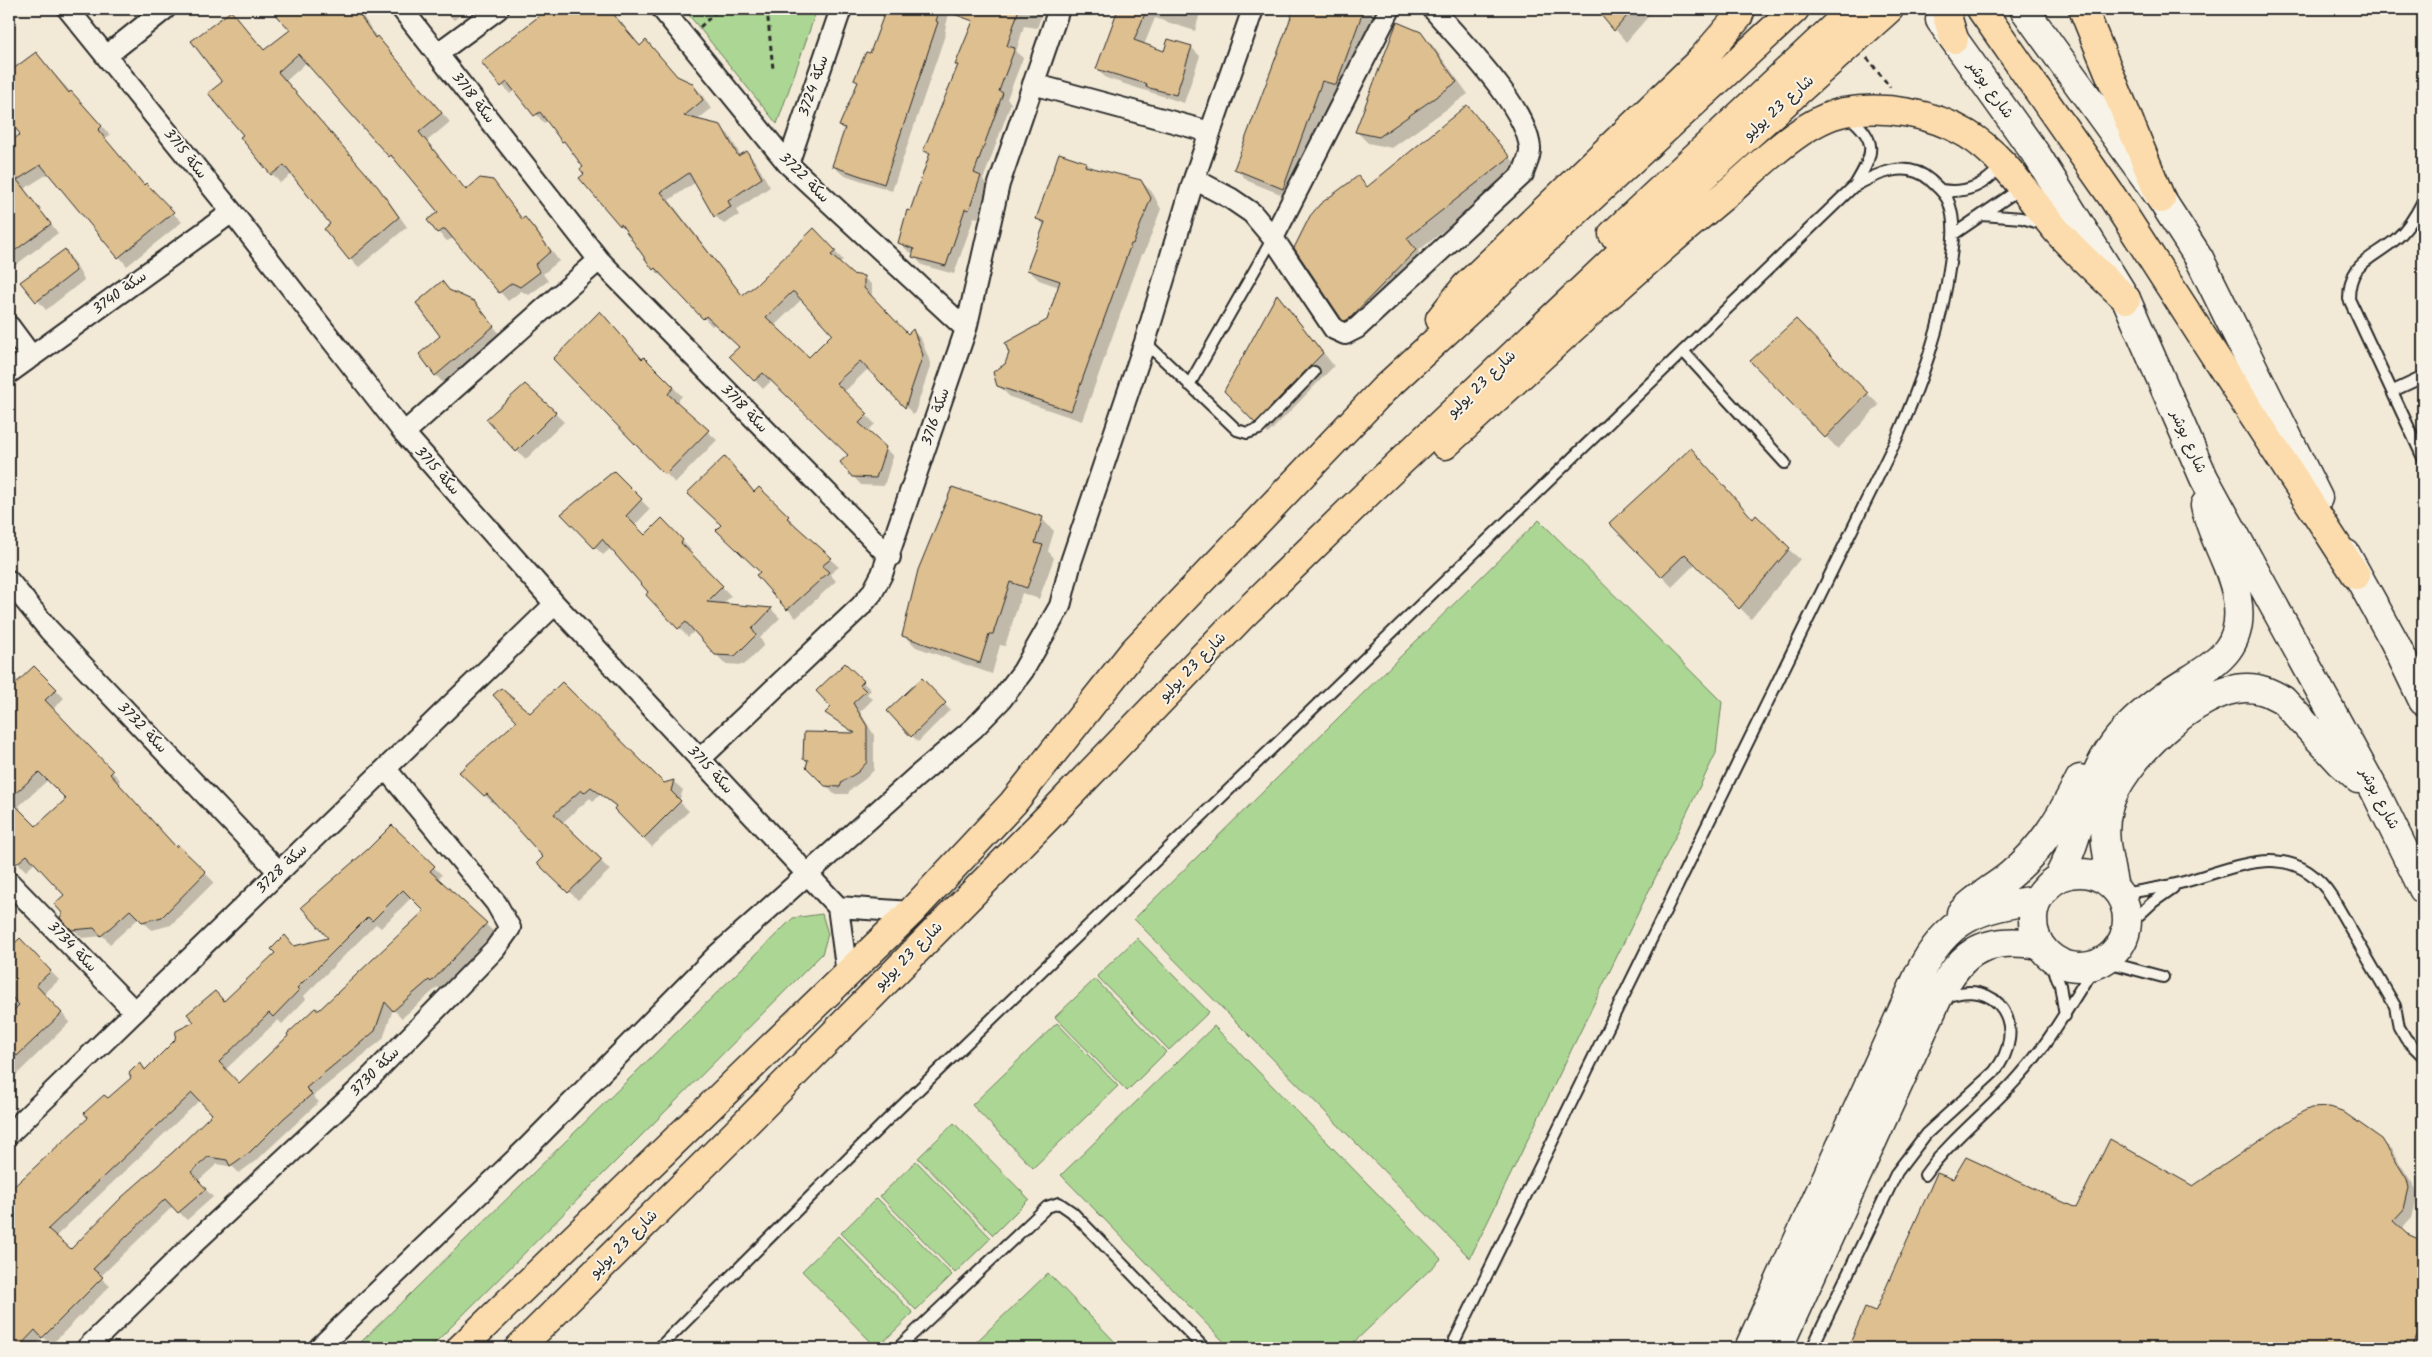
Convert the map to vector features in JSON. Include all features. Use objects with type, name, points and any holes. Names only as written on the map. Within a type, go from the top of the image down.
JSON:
[{"type":"main road","points":[[1382,390],[1465,287],[1701,60],[1738,18],[1741,9]]},
{"type":"main road","name":"شارع 23 يوليو","points":[[462,1348],[911,912],[1014,803],[1133,652],[1382,390],[1796,9]]},
{"type":"main road","points":[[1242,617],[1401,443],[1528,315],[1853,9]]},
{"type":"main road","name":"شارع 23 يوليو","points":[[519,1348],[735,1134],[1055,810],[1242,617],[1535,333],[1668,208],[1889,9]]},
{"type":"main road","points":[[1944,9],[1954,39]]},
{"type":"main road","points":[[1981,9],[2113,198],[2356,575]]},
{"type":"main road","points":[[2083,9],[2161,199]]},
{"type":"main road","points":[[1242,617],[1422,466],[1677,234],[1783,146],[1816,123],[1843,112],[1890,109],[1937,120],[1966,133],[1988,148],[2060,234],[2126,299]]},
{"type":"street","name":"سكة 3715","points":[[68,9],[232,212],[404,434],[555,604],[838,907]]},
{"type":"street","points":[[106,56],[164,9]]},
{"type":"street","name":"سكة 3718","points":[[402,9],[599,260],[890,557]]},
{"type":"street","points":[[438,54],[498,9]]},
{"type":"street","name":"سكة 3722","points":[[662,9],[788,164],[966,329]]},
{"type":"street","name":"سكة 3724","points":[[788,164],[841,9]]},
{"type":"street","name":"سكة 3716","points":[[700,759],[861,606],[872,593],[890,557],[966,329],[998,184],[1059,9]]},
{"type":"street","points":[[319,1348],[528,1148],[717,955],[916,777],[974,728],[1000,700],[1022,672],[1060,606],[1071,562],[1145,342],[1194,179],[1252,9]]},
{"type":"street","points":[[1273,238],[1390,9]]},
{"type":"street","points":[[1194,179],[1230,198],[1252,213],[1273,238],[1334,328],[1345,334],[1357,328],[1523,174],[1530,151],[1527,132],[1515,106],[1433,9]]},
{"type":"street","name":"شارع بوشر","points":[[1932,9],[2038,156],[2126,299],[2204,478],[2375,790],[2423,889]]},
{"type":"street","points":[[2024,9],[2161,199],[2199,258],[2356,575],[2394,641],[2423,701]]},
{"type":"street","points":[[1033,84],[1210,132]]},
{"type":"street","name":"سكة 3740","points":[[9,373],[232,212]]},
{"type":"street","points":[[404,434],[599,260]]},
{"type":"street","points":[[9,326],[32,357]]},
{"type":"street","points":[[2058,878],[2073,848],[2096,774],[2113,744],[2137,719],[2169,693],[2210,668],[2228,648],[2234,636],[2238,609],[2237,596],[2206,514],[2204,478]]},
{"type":"street","name":"سكة 3732","points":[[9,581],[49,630],[279,872]]},
{"type":"street","name":"سكة 3728","points":[[9,1134],[555,604]]},
{"type":"street","points":[[1778,1348],[1934,1006],[1952,972],[1974,952],[2003,942],[2044,950],[2066,965],[2087,966],[2100,962],[2119,946],[2126,926],[2127,915],[2117,891],[2105,842],[2108,806],[2118,785],[2144,748],[2166,728],[2190,711],[2232,690],[2259,689],[2283,700],[2341,763],[2375,790]]},
{"type":"street","points":[[1749,1348],[1919,974],[1933,949],[1968,906],[2010,875],[2041,844],[2055,826],[2094,755],[2121,729],[2137,719]]},
{"type":"street","name":"سكة 3730","points":[[87,1348],[192,1245],[358,1090],[495,950],[510,928],[496,903],[386,769]]},
{"type":"street","points":[[2044,950],[2032,923],[2037,900],[2045,887],[2058,878],[2070,874],[2088,874],[2105,880],[2117,891]]},
{"type":"street","name":"سكة 3734","points":[[9,882],[135,1012]]},
{"type":"street","points":[[1952,927],[1973,915],[2002,906],[2037,900]]},
{"type":"street","points":[[847,974],[838,907],[911,912]]},
{"type":"lane","points":[[659,1348],[885,1122],[1853,188],[1867,166],[1871,154],[1870,141],[1865,130],[1843,112]]},
{"type":"lane","points":[[1941,190],[1964,191],[1975,188],[1985,182],[2002,165]]},
{"type":"lane","points":[[1451,1348],[1896,440],[1920,384],[1935,336],[1947,286],[1954,234],[1953,217],[1949,201],[1941,190],[1924,175],[1906,170],[1887,170],[1853,188]]},
{"type":"lane","points":[[1954,234],[2022,188]]},
{"type":"lane","points":[[2423,202],[2408,226],[2396,239],[2354,271],[2349,284],[2349,299],[2423,458]]},
{"type":"lane","points":[[1982,215],[2002,214],[2022,218],[2042,224],[2060,234]]},
{"type":"lane","points":[[1189,385],[1273,238]]},
{"type":"lane","points":[[1145,342],[1237,430],[1247,433],[1259,429],[1314,372]]},
{"type":"lane","points":[[1683,351],[1785,463]]},
{"type":"lane","points":[[2393,391],[2423,377]]},
{"type":"lane","points":[[2117,891],[2183,882],[2261,860],[2285,862],[2308,871],[2326,886],[2395,1006],[2403,1033],[2423,1056]]},
{"type":"lane","points":[[2126,926],[2153,902],[2183,882]]},
{"type":"lane","points":[[2044,950],[2060,984],[2065,1016]]},
{"type":"lane","points":[[1926,1175],[1946,1147],[2021,1075],[2065,1016],[2100,962],[2163,977]]},
{"type":"lane","points":[[1812,1348],[1897,1172],[1926,1134],[1994,1072],[2002,1062],[2008,1049],[2010,1036],[2008,1022],[2003,1010],[1994,1000],[1970,991],[1956,992],[1934,1006]]},
{"type":"lane","points":[[898,1348],[1047,1207],[1059,1203],[1072,1212],[1204,1348]]},
{"type":"path","points":[[695,32],[719,9]]},
{"type":"path","points":[[766,9],[773,69]]},
{"type":"green space","points":[[684,9],[817,9],[777,124]]},
{"type":"green space","points":[[1539,520],[1722,702],[1716,753],[1470,1258],[1134,919]]},
{"type":"green space","points":[[822,914],[828,934],[822,954],[430,1348],[355,1348],[793,918]]},
{"type":"green space","points":[[1137,938],[1209,1012],[1169,1050],[1097,976]]},
{"type":"green space","points":[[1095,979],[1166,1052],[1127,1091],[1055,1017]]},
{"type":"green space","points":[[1057,1023],[1118,1086],[1033,1168],[972,1105]]},
{"type":"green space","points":[[1214,1026],[1441,1259],[1348,1348],[1230,1348],[1061,1175]]},
{"type":"green space","points":[[954,1123],[1029,1199],[993,1235],[918,1158]]},
{"type":"green space","points":[[916,1161],[991,1238],[955,1273],[880,1196]]},
{"type":"green space","points":[[877,1198],[952,1275],[916,1310],[841,1233]]},
{"type":"green space","points":[[838,1236],[913,1313],[877,1348],[802,1271]]},
{"type":"green space","points":[[1048,1273],[1121,1348],[970,1348]]},
{"type":"building","points":[[271,9],[356,9],[375,38],[377,36],[442,113],[419,132],[466,190],[480,178],[493,180],[522,219],[525,217],[551,251],[535,265],[540,272],[520,287],[512,283],[499,293],[445,229],[437,233],[427,220],[438,212],[391,155],[389,157],[298,54],[278,72],[378,187],[399,217],[349,260],[324,229],[330,224],[284,165],[271,175],[240,137],[243,135],[208,93],[222,82],[191,41],[231,11],[264,50],[290,30]]},
{"type":"building","points":[[548,9],[609,9],[640,46],[646,40],[677,76],[692,83],[703,100],[684,116],[721,125],[738,156],[747,151],[762,178],[728,201],[731,207],[714,217],[689,173],[661,192],[742,295],[755,286],[814,228],[836,251],[831,255],[852,274],[864,276],[864,288],[908,334],[913,329],[923,355],[905,408],[860,361],[836,383],[868,414],[859,423],[886,447],[876,478],[852,477],[840,462],[848,455],[763,373],[754,381],[729,356],[739,347],[706,316],[703,319],[655,268],[653,270],[621,224],[620,226],[579,178],[584,174],[580,169],[583,167],[564,141],[562,142],[540,112],[534,116],[507,82],[501,87],[481,62]],"holes":[[[794,292],[832,334],[809,357],[766,317]]]},
{"type":"building","points":[[886,9],[940,9],[936,21],[938,22],[884,184],[832,166],[845,128],[839,126],[858,82],[854,80],[866,52],[870,53]]},
{"type":"building","points":[[946,9],[1019,9],[1007,46],[1015,48],[999,91],[1003,93],[974,173],[981,176],[969,210],[965,209],[946,266],[912,257],[914,249],[898,243],[907,210],[910,211],[930,153],[923,151],[958,65],[955,65],[973,21],[946,11]]},
{"type":"building","points":[[1118,9],[1147,9],[1134,40],[1164,51],[1168,39],[1192,46],[1176,95],[1146,87],[1147,84],[1096,69]]},
{"type":"building","points":[[1294,9],[1364,9],[1336,85],[1322,81],[1283,189],[1234,169]]},
{"type":"building","points":[[1596,9],[1633,9],[1614,31]]},
{"type":"building","points":[[1397,22],[1421,32],[1457,82],[1379,137],[1355,132]]},
{"type":"building","points":[[36,52],[69,93],[71,91],[102,126],[98,130],[144,185],[146,183],[174,212],[118,258],[41,165],[17,180],[51,224],[9,255],[9,144],[20,134],[9,120],[9,72]]},
{"type":"building","points":[[1467,105],[1510,157],[1407,238],[1416,250],[1350,318],[1345,321],[1342,320],[1294,248],[1310,216],[1320,204],[1358,176],[1367,187]]},
{"type":"building","points":[[1059,153],[1086,162],[1085,166],[1141,180],[1151,198],[1133,244],[1131,244],[1071,411],[997,386],[993,372],[1005,364],[1009,353],[1005,343],[1047,320],[1060,281],[1027,270],[1045,222],[1036,219]]},
{"type":"building","points":[[65,249],[76,271],[36,302],[20,282]]},
{"type":"building","points":[[442,281],[449,290],[474,301],[494,326],[435,376],[419,354],[440,336],[416,303]]},
{"type":"building","points":[[1277,294],[1323,353],[1255,423],[1224,391]]},
{"type":"building","points":[[600,311],[642,359],[644,357],[674,387],[668,394],[709,430],[665,475],[553,359]]},
{"type":"building","points":[[1796,319],[1868,393],[1825,438],[1750,361]]},
{"type":"building","points":[[525,384],[556,412],[516,452],[486,419]]},
{"type":"building","points":[[1691,448],[1753,519],[1756,515],[1790,548],[1739,609],[1685,554],[1661,577],[1609,523]]},
{"type":"building","points":[[725,456],[754,492],[759,487],[789,516],[787,518],[832,558],[822,566],[829,572],[787,610],[756,575],[760,572],[716,530],[721,525],[687,493]]},
{"type":"building","points":[[614,471],[642,499],[626,516],[645,535],[662,518],[683,540],[681,543],[723,586],[707,602],[772,608],[752,629],[756,635],[735,656],[715,655],[686,622],[678,629],[646,595],[648,592],[602,539],[594,548],[561,514]]},
{"type":"building","points":[[952,487],[1043,517],[1035,543],[1043,545],[1027,588],[1010,582],[993,634],[989,634],[980,663],[902,636],[918,570]]},
{"type":"building","points":[[845,663],[864,681],[860,685],[866,691],[853,703],[867,726],[867,762],[858,772],[842,782],[840,787],[825,786],[806,767],[808,760],[803,759],[804,732],[855,733],[825,713],[831,707],[816,691]]},
{"type":"building","points":[[34,666],[57,689],[45,700],[113,771],[110,774],[176,847],[178,845],[206,872],[162,917],[142,922],[130,910],[101,936],[94,928],[72,930],[60,918],[62,913],[54,904],[64,895],[27,855],[16,864],[9,856],[9,799],[9,690]],"holes":[[[39,772],[66,799],[36,826],[9,799]]]},
{"type":"building","points":[[922,678],[946,703],[911,737],[887,711]]},
{"type":"building","points":[[562,682],[664,783],[674,780],[671,791],[681,801],[643,839],[614,809],[616,806],[591,787],[584,793],[581,790],[554,814],[602,860],[568,893],[537,863],[543,857],[487,794],[484,796],[459,772],[517,721],[493,695],[501,688],[530,713]]},
{"type":"building","points":[[392,825],[435,866],[430,871],[487,923],[431,982],[429,980],[393,1011],[385,1002],[375,1031],[306,1088],[312,1094],[284,1118],[250,1152],[230,1166],[227,1160],[208,1157],[191,1172],[206,1189],[178,1213],[165,1199],[93,1269],[103,1277],[42,1338],[35,1330],[18,1348],[9,1348],[9,1191],[88,1118],[84,1113],[104,1095],[108,1098],[131,1078],[129,1073],[140,1062],[145,1070],[175,1040],[176,1031],[194,1022],[187,1014],[215,991],[224,1001],[275,953],[271,949],[285,935],[294,946],[328,938],[301,907],[367,850]],"holes":[[[403,890],[424,911],[319,1010],[315,1008],[287,1034],[288,1036],[239,1083],[219,1062],[269,1013],[273,1017],[299,990],[297,988],[368,917],[372,921]],[[192,1093],[212,1114],[122,1197],[71,1249],[48,1229]]]},
{"type":"building","points":[[20,938],[51,971],[36,985],[62,1013],[17,1056],[9,1048],[9,1015],[19,1005],[9,994],[9,949]]},
{"type":"building","points":[[2330,1107],[2342,1111],[2382,1139],[2407,1179],[2409,1188],[2404,1209],[2393,1221],[2407,1234],[2423,1241],[2423,1337],[2418,1334],[2412,1348],[1848,1348],[1865,1308],[1875,1312],[1937,1173],[1953,1179],[1966,1157],[2076,1208],[2110,1139],[2193,1186],[2302,1112],[2311,1108]]}]
